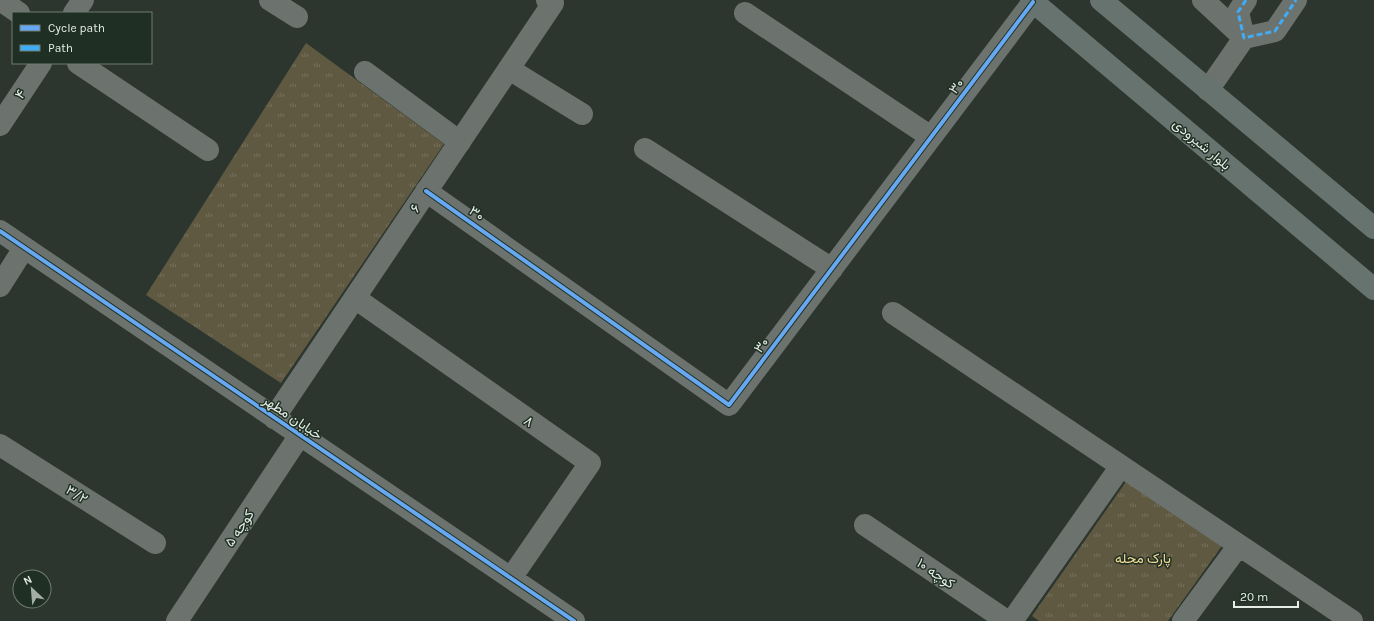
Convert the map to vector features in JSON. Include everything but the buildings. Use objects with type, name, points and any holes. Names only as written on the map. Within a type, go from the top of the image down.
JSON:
[{"type":"main road","points":[[1101,0],[1374,228]]},
{"type":"main road","name":"بلوار شیرودی","points":[[1032,1],[1374,289]]},
{"type":"street","points":[[0,0],[18,12]]},
{"type":"street","points":[[75,12],[83,0]]},
{"type":"street","points":[[270,0],[297,17]]},
{"type":"street","points":[[1203,0],[1244,38]]},
{"type":"street","points":[[1244,38],[1238,12],[1246,0]]},
{"type":"street","points":[[1208,90],[1244,38],[1275,31],[1296,0]]},
{"type":"street","name":"۶","points":[[274,418],[460,142],[552,1]]},
{"type":"street","name":"۳۰","points":[[426,191],[729,405],[932,137],[1032,1]]},
{"type":"street","points":[[745,14],[932,137]]},
{"type":"street","name":"۴","points":[[0,125],[40,64]]},
{"type":"street","points":[[79,64],[208,150]]},
{"type":"street","points":[[509,68],[582,114]]},
{"type":"street","points":[[364,72],[460,142]]},
{"type":"street","points":[[645,149],[832,269]]},
{"type":"street","name":"خیابان مطهر","points":[[0,231],[511,578],[567,619]]},
{"type":"street","points":[[0,286],[24,248]]},
{"type":"street","name":"۸","points":[[355,298],[590,463],[511,578]]},
{"type":"street","points":[[893,313],[1352,621]]},
{"type":"street","name":"کوچه ۵","points":[[177,621],[300,435]]},
{"type":"street","name":"۳/۲","points":[[0,445],[155,543]]},
{"type":"street","points":[[1012,621],[1122,466]]},
{"type":"street","name":"کوچه ۱۰","points":[[865,525],[1007,621]]},
{"type":"street","points":[[1183,621],[1239,545]]},
{"type":"green space","points":[[306,43],[444,144],[281,383],[146,295]]},
{"type":"green space","name":"پارک محله","points":[[1130,476],[1224,543],[1168,621],[1039,621],[1032,616]]},
{"type":"marked path","points":[[1246,0],[1238,12],[1244,38],[1275,31],[1296,0]]},
{"type":"cycle path","points":[[426,191],[729,405],[1033,2]]},
{"type":"cycle path","points":[[0,231],[574,621]]}]
